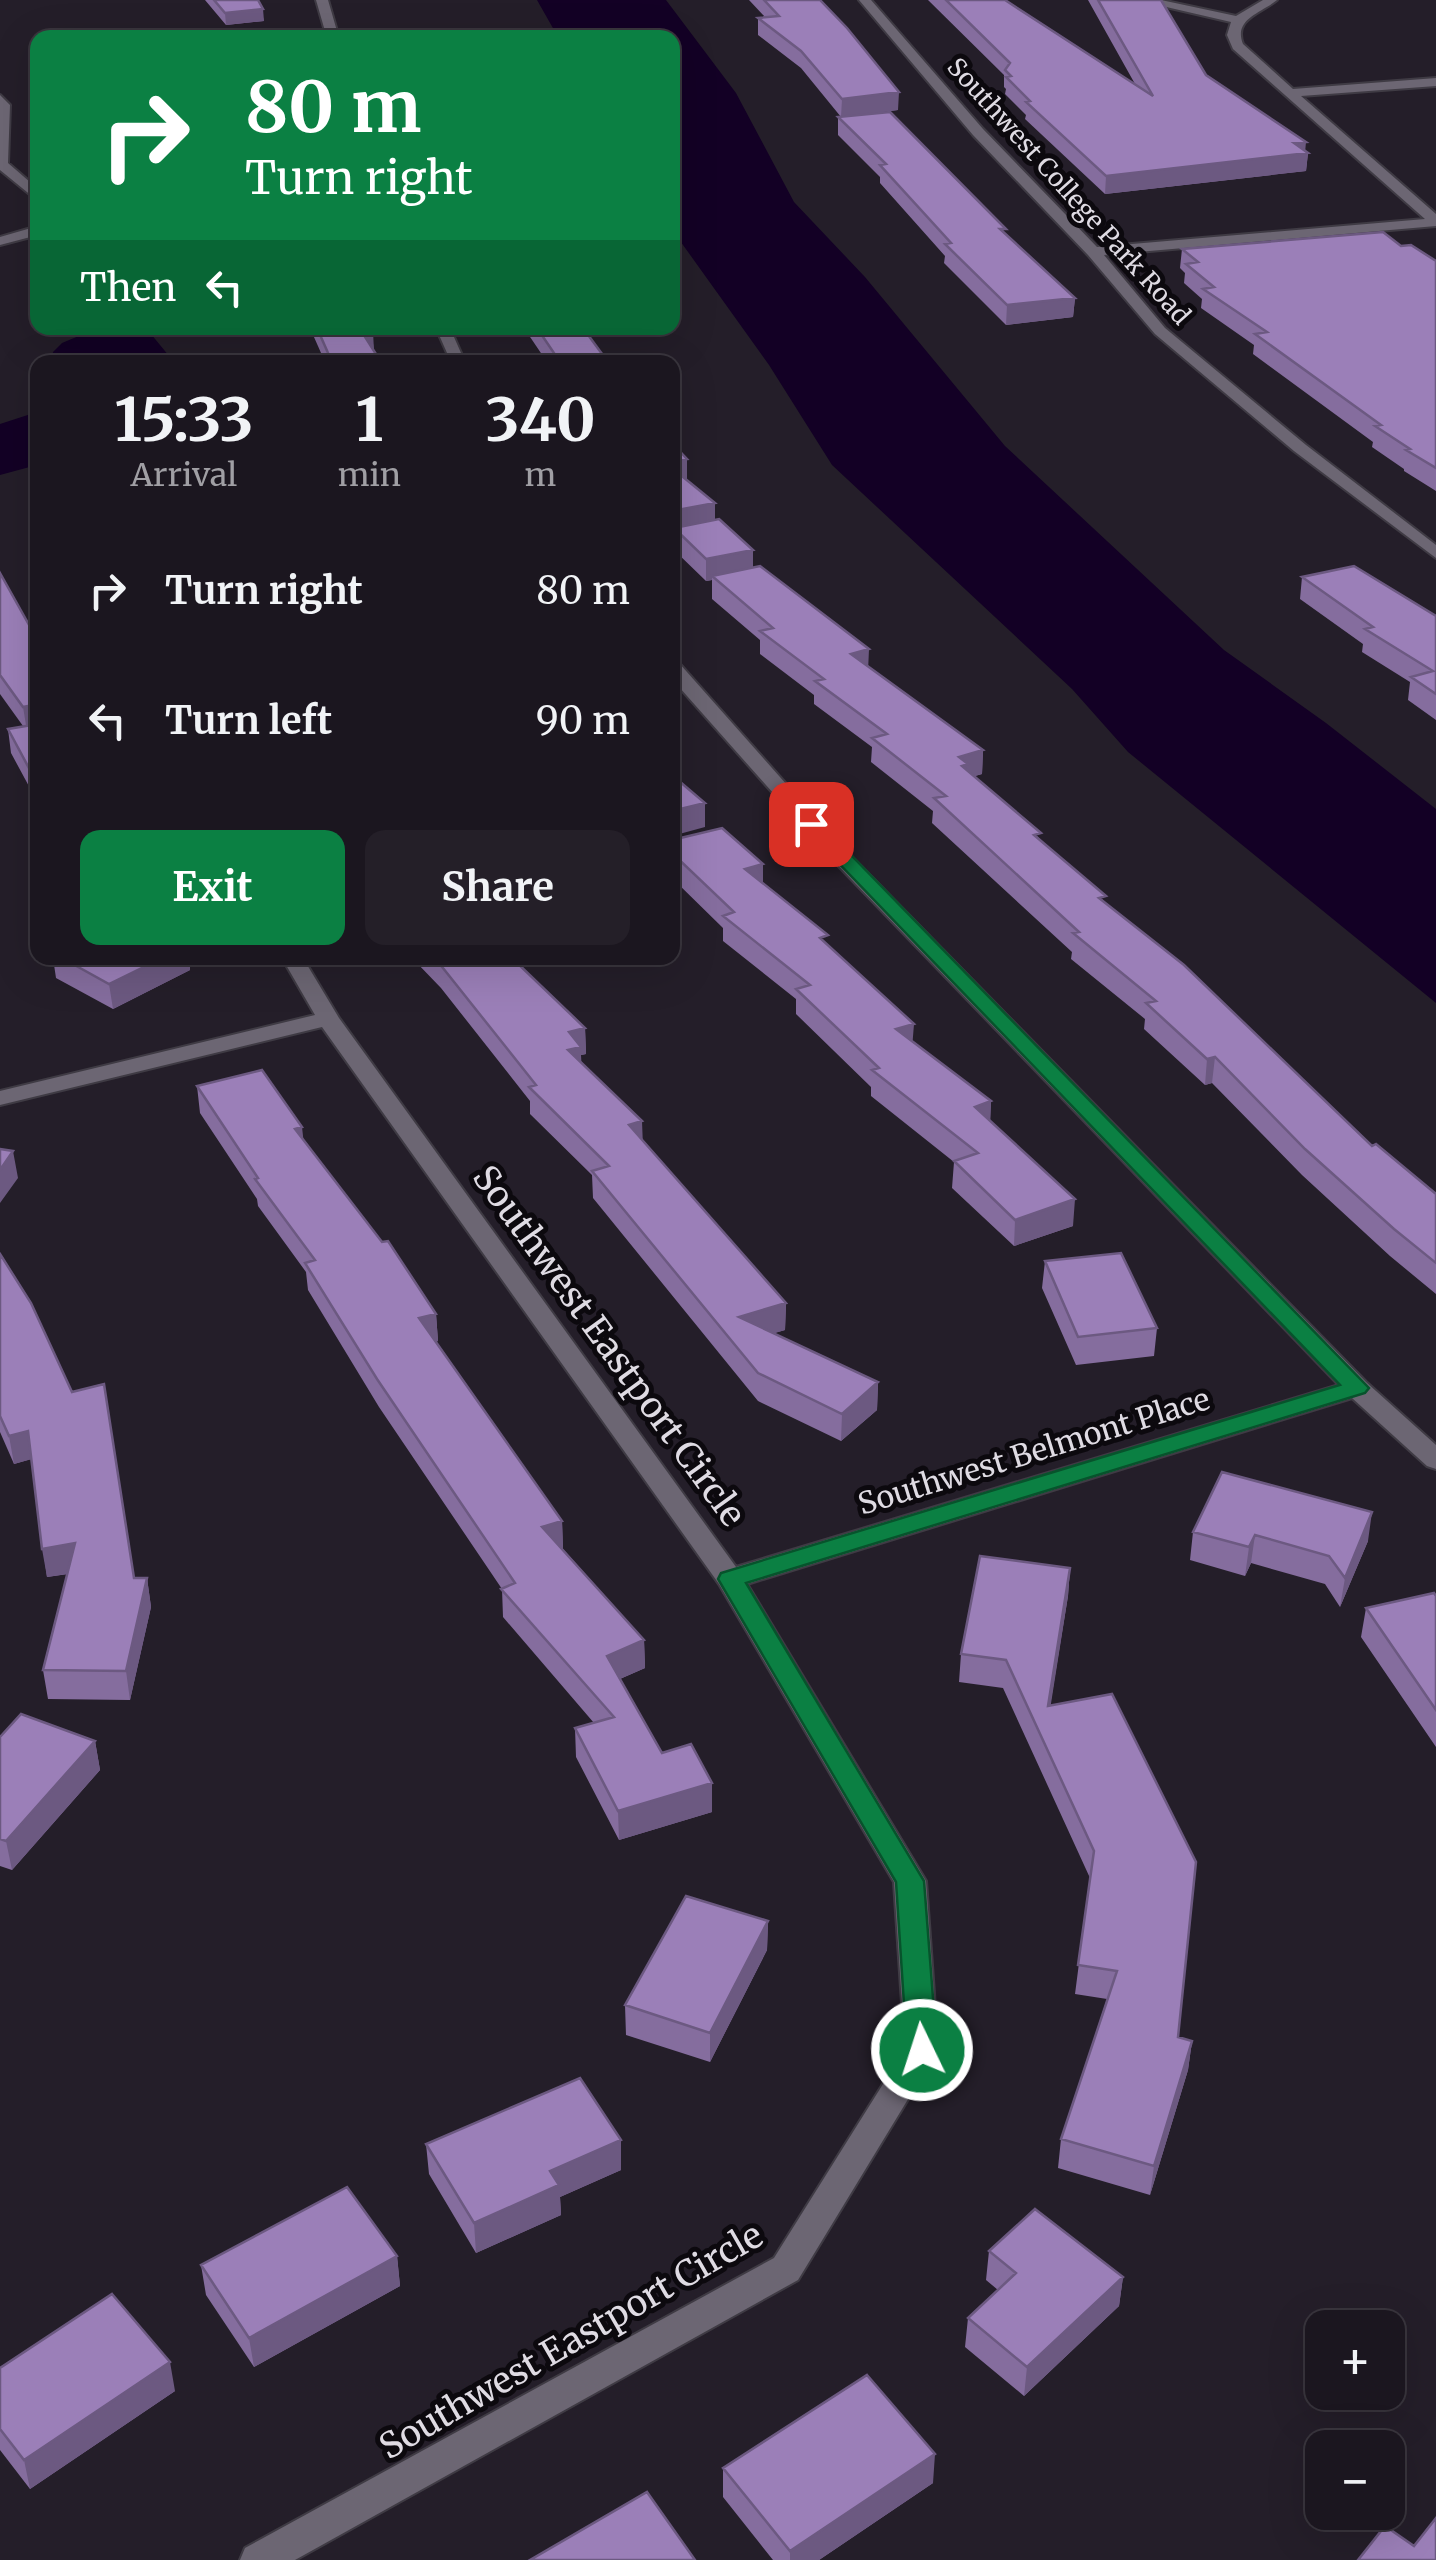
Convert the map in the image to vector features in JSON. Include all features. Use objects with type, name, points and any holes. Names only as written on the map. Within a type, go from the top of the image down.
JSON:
[{"type":"street","points":[[322,0],[331,30]]},
{"type":"street","name":"Southwest College Park Road","points":[[865,0],[978,132],[1093,252],[1160,331],[1300,448],[1436,552]]},
{"type":"street","points":[[1167,0],[1166,4],[1181,9],[1238,20]]},
{"type":"street","points":[[1236,0],[1266,2]]},
{"type":"street","points":[[1266,2],[1238,20],[1233,35],[1237,46],[1436,222]]},
{"type":"street","points":[[1288,93],[1436,82]]},
{"type":"street","points":[[0,99],[4,105],[1,164],[30,190]]},
{"type":"street","points":[[1093,252],[1436,222]]},
{"type":"street","points":[[0,241],[30,232]]},
{"type":"street","points":[[680,676],[834,850],[1357,1388],[1436,1460]]},
{"type":"street","name":"Southwest Eastport Circle","points":[[259,2560],[786,2269],[922,2050],[910,1881],[730,1579],[328,1019],[298,965]]},
{"type":"street","points":[[0,1098],[328,1019]]},
{"type":"street","name":"Southwest Belmont Place","points":[[730,1579],[1357,1388]]},
{"type":"shaded area","points":[[537,0],[666,0],[736,93],[794,202],[865,277],[1005,446],[1224,650],[1436,809],[1436,1003],[1128,752],[1072,689],[832,465],[769,365],[680,241],[680,30],[554,30]]},
{"type":"shaded area","points":[[81,335],[152,335],[168,355],[53,355],[62,343]]},
{"type":"shaded area","points":[[30,414],[30,467],[0,475],[0,424]]},
{"type":"building","points":[[214,0],[258,0],[263,9],[225,13]]},
{"type":"building","points":[[764,0],[820,0],[899,92],[842,99],[801,51],[758,18],[779,16]]},
{"type":"building","points":[[946,0],[1005,0],[1153,96],[1098,0],[1161,0],[1206,75],[1306,142],[1294,143],[1308,153],[1106,176],[1026,102],[1030,101],[1006,77],[1011,76],[1005,70],[1010,63]]},
{"type":"building","points":[[890,112],[1006,229],[1000,229],[1075,298],[1007,305],[945,244],[951,243],[880,165],[886,164],[838,117]]},
{"type":"building","points":[[1383,232],[1401,246],[1411,245],[1436,261],[1436,468],[1406,450],[1410,449],[1375,426],[1381,425],[1255,334],[1267,332],[1203,289],[1214,287],[1186,264],[1198,262],[1182,249]]},
{"type":"building","points":[[320,335],[364,335],[377,355],[329,355]]},
{"type":"building","points":[[542,335],[588,335],[603,355],[555,355]]},
{"type":"building","points":[[680,475],[715,503],[680,510]]},
{"type":"building","points":[[719,519],[753,550],[706,559],[680,534],[680,527]]},
{"type":"building","points":[[760,566],[869,649],[851,654],[983,750],[959,757],[968,764],[962,766],[1041,833],[1034,835],[1106,896],[1099,898],[1184,965],[1372,1146],[1376,1144],[1436,1194],[1436,1263],[1305,1149],[1215,1057],[1207,1059],[1146,1003],[1156,1001],[1073,933],[1079,932],[934,798],[946,796],[872,738],[887,734],[815,681],[824,679],[760,631],[773,628],[712,576]]},
{"type":"building","points":[[1354,566],[1436,616],[1436,694],[1411,677],[1433,671],[1365,629],[1373,627],[1302,577]]},
{"type":"building","points":[[0,573],[30,627],[30,706],[23,707],[0,675]]},
{"type":"building","points":[[30,725],[30,770],[8,729]]},
{"type":"building","points":[[680,782],[705,803],[680,809]]},
{"type":"building","points":[[722,828],[763,864],[745,869],[828,935],[820,938],[914,1024],[896,1029],[991,1101],[975,1107],[1075,1199],[1015,1220],[954,1161],[978,1153],[872,1070],[879,1068],[796,989],[810,985],[723,916],[734,912],[680,861],[680,838]]},
{"type":"building","points":[[75,965],[148,965],[109,984]]},
{"type":"building","points":[[441,965],[519,965],[585,1028],[569,1032],[581,1047],[568,1050],[642,1121],[629,1125],[786,1303],[739,1317],[878,1382],[842,1414],[758,1373],[592,1171],[609,1166],[529,1087],[536,1085]]},
{"type":"building","points":[[262,1070],[302,1127],[295,1129],[382,1242],[388,1241],[436,1314],[419,1318],[562,1521],[542,1527],[644,1640],[607,1656],[662,1753],[691,1744],[712,1783],[618,1811],[575,1728],[614,1717],[501,1589],[515,1583],[377,1379],[305,1263],[315,1260],[255,1179],[258,1178],[197,1086]]},
{"type":"building","points":[[0,1149],[13,1151],[0,1170]]},
{"type":"building","points":[[1121,1253],[1157,1328],[1078,1337],[1045,1261]]},
{"type":"building","points":[[0,1254],[31,1303],[72,1392],[104,1384],[134,1578],[147,1578],[126,1671],[43,1670],[75,1543],[42,1549],[28,1431],[9,1436],[0,1416]]},
{"type":"building","points":[[1222,1472],[1372,1512],[1345,1578],[1329,1556],[1255,1535],[1249,1547],[1193,1532]]},
{"type":"building","points":[[980,1556],[1070,1568],[1048,1706],[1112,1694],[1196,1862],[1178,2037],[1192,2041],[1154,2166],[1061,2139],[1117,1971],[1078,1965],[1094,1851],[1006,1660],[961,1654]]},
{"type":"building","points":[[1434,1593],[1436,1596],[1436,1710],[1366,1608]]},
{"type":"building","points":[[21,1714],[95,1741],[6,1841],[0,1839],[0,1737]]},
{"type":"building","points":[[686,1896],[768,1921],[710,2033],[625,2005]]},
{"type":"building","points":[[580,2078],[621,2140],[550,2171],[559,2185],[474,2223],[426,2144]]},
{"type":"building","points":[[347,2187],[397,2256],[249,2338],[201,2265]]},
{"type":"building","points":[[1035,2209],[1123,2277],[1027,2367],[968,2318],[1016,2273],[989,2251]]},
{"type":"building","points":[[112,2294],[170,2362],[24,2460],[0,2429],[0,2368]]},
{"type":"building","points":[[867,2375],[935,2454],[790,2551],[723,2468]]},
{"type":"building","points":[[647,2492],[695,2560],[530,2560]]},
{"type":"building","points":[[1436,2518],[1436,2560],[1358,2560],[1382,2530],[1391,2530],[1414,2546]]},
{"type":"route","points":[[811,824],[1357,1388],[730,1579],[910,1881],[922,2050]]}]
